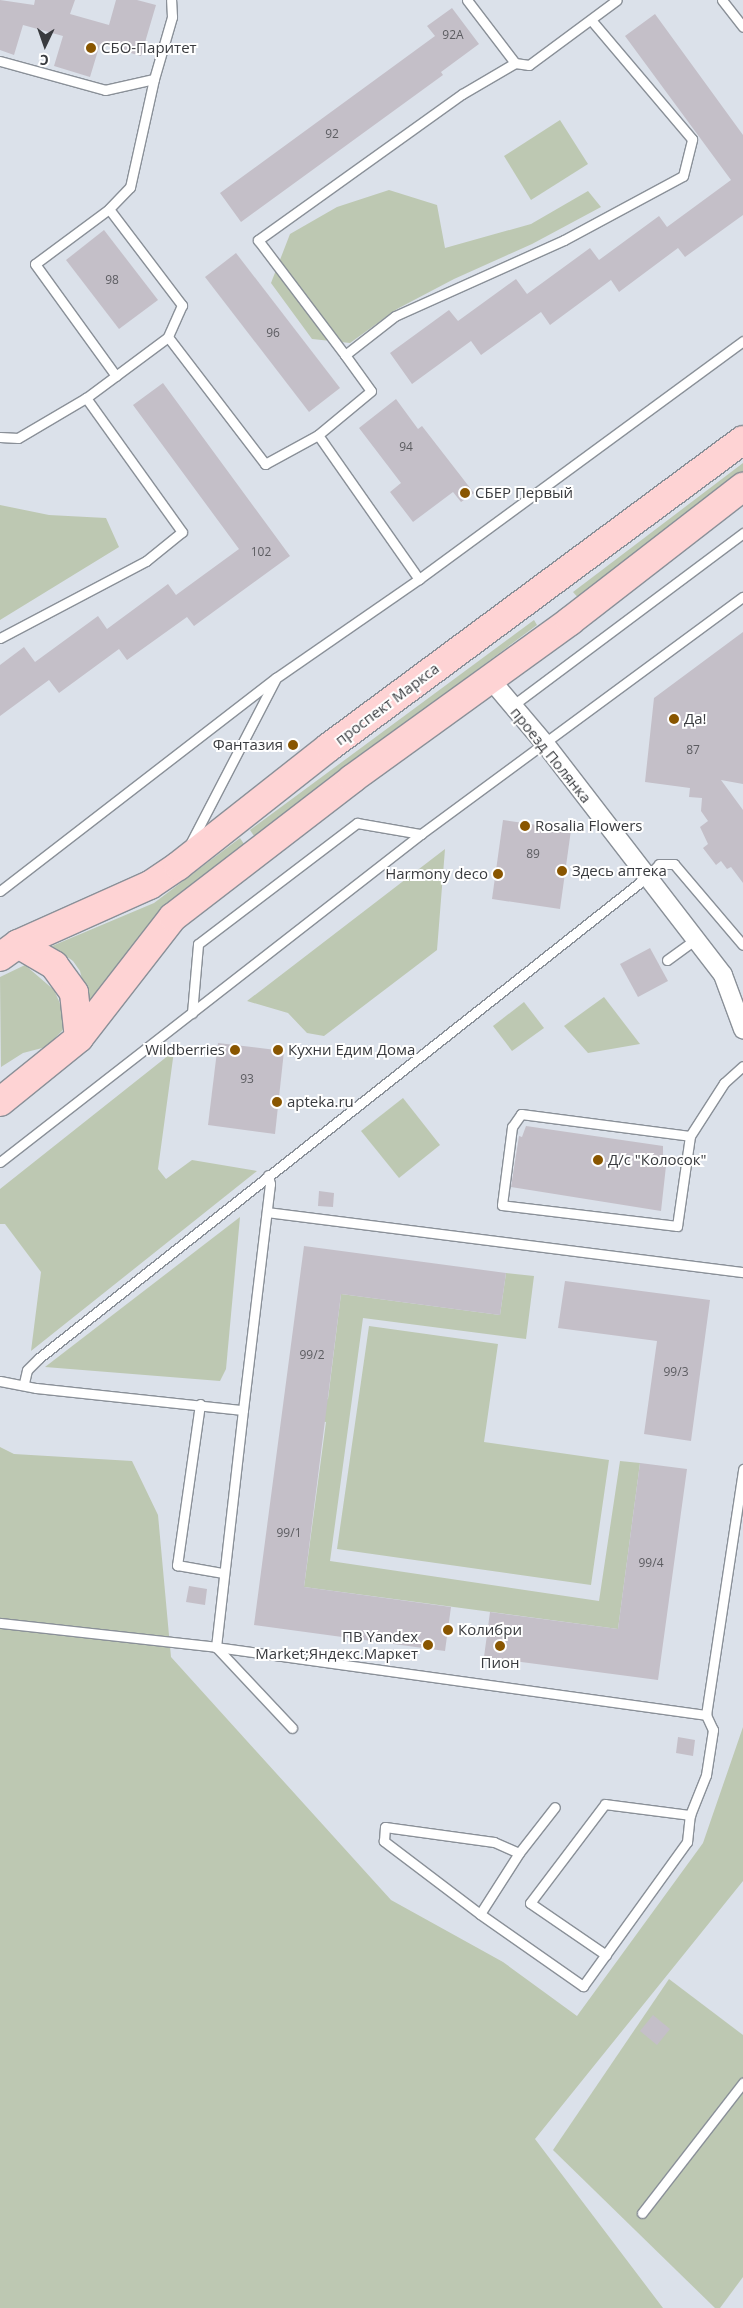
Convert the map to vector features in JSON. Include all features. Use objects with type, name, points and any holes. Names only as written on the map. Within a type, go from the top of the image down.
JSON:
[{"type":"main road","name":"проспект Маркса","points":[[9,951],[150,885],[178,866],[336,742],[743,440]]},
{"type":"main road","points":[[0,1102],[79,1038],[173,917],[352,779],[570,621],[743,487]]},
{"type":"main road","points":[[544,589],[570,621]]},
{"type":"main road","name":"проспект Маркса","points":[[9,951],[54,965],[74,993],[79,1038]]},
{"type":"street","name":"проезд Полянка","points":[[491,680],[546,745],[723,975],[743,1029]]},
{"type":"lane","points":[[116,376],[35,264],[109,209],[130,187],[154,79],[172,17],[171,0]]},
{"type":"lane","points":[[467,0],[516,63]]},
{"type":"lane","points":[[168,337],[265,464],[318,435],[372,391],[258,240],[462,94],[516,63],[529,65],[617,0]]},
{"type":"lane","points":[[722,0],[743,27]]},
{"type":"lane","points":[[346,355],[395,316],[564,240],[683,176],[692,139],[591,20]]},
{"type":"lane","points":[[0,61],[105,90],[154,79]]},
{"type":"lane","points":[[0,436],[18,438],[86,398],[168,337],[182,305],[109,209]]},
{"type":"lane","points":[[0,891],[276,678],[419,579],[743,341]]},
{"type":"lane","points":[[0,638],[146,561],[182,532],[86,398]]},
{"type":"lane","points":[[318,435],[419,579]]},
{"type":"lane","points":[[512,706],[743,533]]},
{"type":"lane","points":[[0,1162],[421,834],[546,745],[743,597]]},
{"type":"lane","points":[[178,866],[276,678]]},
{"type":"lane","points":[[192,1013],[198,944],[357,823],[421,834]]},
{"type":"lane","points":[[24,1383],[27,1370],[39,1358],[648,876],[659,864],[674,864],[743,945]]},
{"type":"lane","points":[[667,960],[696,939]]},
{"type":"lane","points":[[690,1136],[521,1114],[512,1127],[502,1205],[677,1226],[690,1136],[724,1083],[743,1066]]},
{"type":"lane","points":[[268,1175],[266,1212],[216,1647],[292,1728]]},
{"type":"lane","points":[[266,1212],[743,1272]]},
{"type":"lane","points":[[0,1381],[24,1383],[36,1388],[243,1410]]},
{"type":"lane","points":[[200,1404],[177,1565],[223,1573]]},
{"type":"lane","points":[[519,1853],[494,1842],[385,1827],[384,1841],[480,1914],[583,1986],[687,1842],[690,1815],[706,1775],[712,1730],[706,1715],[743,1469]]},
{"type":"lane","points":[[0,1623],[216,1647],[706,1715]]},
{"type":"lane","points":[[606,1955],[530,1903],[605,1804],[690,1815]]},
{"type":"lane","points":[[480,1914],[519,1853],[555,1806]]},
{"type":"lane","points":[[642,2213],[743,2083]]},
{"type":"green space","points":[[560,120],[588,164],[531,200],[504,156]]},
{"type":"green space","points":[[389,190],[437,205],[445,248],[531,224],[588,191],[601,207],[532,244],[454,279],[397,309],[350,343],[312,339],[271,283],[290,234],[337,207]]},
{"type":"green space","points":[[743,463],[743,479],[581,601],[573,592]]},
{"type":"green space","points":[[0,505],[49,515],[106,518],[119,547],[0,620]]},
{"type":"green space","points":[[534,620],[537,625],[254,836],[250,830]]},
{"type":"green space","points":[[240,838],[244,844],[161,911],[88,1003],[80,971],[73,961],[52,946],[154,903]]},
{"type":"green space","points":[[445,849],[437,950],[324,1036],[307,1033],[288,1013],[247,1001]]},
{"type":"green space","points":[[25,965],[54,990],[62,1008],[63,1030],[46,1047],[23,1053],[1,1067],[0,977]]},
{"type":"green space","points":[[604,997],[640,1044],[588,1053],[564,1026]]},
{"type":"green space","points":[[524,1002],[544,1028],[512,1051],[493,1026]]},
{"type":"green space","points":[[174,1051],[158,1169],[166,1179],[192,1160],[257,1171],[31,1351],[41,1272],[5,1224],[0,1224],[0,1189]]},
{"type":"green space","points":[[403,1098],[440,1145],[399,1178],[361,1131]]},
{"type":"green space","points":[[240,1217],[226,1369],[220,1381],[45,1367]]},
{"type":"green space","points":[[506,1273],[534,1276],[526,1339],[363,1318],[330,1561],[599,1601],[620,1461],[640,1463],[618,1629],[304,1587],[326,1422],[283,1416],[328,1399],[341,1294],[500,1315]]},
{"type":"green space","points":[[369,1326],[498,1344],[484,1442],[609,1460],[591,1585],[337,1549]]},
{"type":"green space","points":[[0,1447],[14,1454],[132,1461],[158,1515],[171,1657],[391,1900],[503,1962],[577,2016],[703,1843],[743,1727],[743,1881],[535,2139],[663,2308],[0,2308]]},
{"type":"green space","points":[[669,1979],[743,2035],[743,2277],[720,2308],[715,2308],[553,2150]]},
{"type":"building","points":[[0,0],[34,5],[35,0],[75,0],[70,14],[109,25],[116,0],[137,0],[156,5],[141,56],[100,44],[90,77],[54,66],[63,36],[23,25],[14,55],[0,50]]},
{"type":"building","points":[[452,8],[479,44],[441,72],[443,75],[241,222],[220,193],[435,36],[427,26]]},
{"type":"building","points":[[655,14],[743,135],[743,215],[685,257],[678,248],[619,292],[611,280],[550,325],[541,312],[481,355],[471,341],[412,384],[390,353],[449,310],[458,321],[516,279],[527,294],[590,248],[599,260],[659,216],[667,227],[731,180],[625,36]]},
{"type":"building","points":[[104,230],[158,300],[119,329],[66,260]]},
{"type":"building","points":[[236,253],[340,388],[309,412],[205,277]]},
{"type":"building","points":[[163,383],[290,556],[194,626],[187,617],[127,660],[119,649],[59,693],[49,680],[0,716],[0,665],[24,647],[35,662],[98,616],[107,629],[168,584],[176,595],[239,549],[133,405]]},
{"type":"building","points":[[396,399],[418,429],[422,426],[474,493],[461,502],[453,492],[413,522],[390,492],[401,483],[359,428]]},
{"type":"building","points":[[743,632],[743,784],[721,780],[743,810],[743,883],[731,867],[727,869],[721,861],[716,865],[703,848],[708,844],[700,827],[708,821],[701,811],[702,798],[689,797],[690,788],[645,782],[654,698]]},
{"type":"building","points":[[503,820],[571,830],[560,909],[492,899]]},
{"type":"building","points":[[650,948],[668,981],[638,997],[620,964]]},
{"type":"building","points":[[218,1043],[284,1051],[275,1134],[208,1125]]},
{"type":"building","points":[[526,1126],[663,1146],[663,1165],[666,1166],[661,1211],[511,1187],[519,1136],[522,1137]]},
{"type":"building","points":[[319,1191],[334,1193],[333,1207],[318,1206]]},
{"type":"building","points":[[304,1246],[506,1273],[500,1315],[341,1294],[304,1587],[451,1607],[445,1651],[254,1625]]},
{"type":"building","points":[[565,1281],[710,1300],[691,1441],[644,1434],[657,1341],[558,1328]]},
{"type":"building","points":[[640,1463],[687,1469],[658,1680],[484,1657],[490,1612],[618,1629]]},
{"type":"building","points":[[189,1586],[207,1589],[205,1605],[186,1602]]},
{"type":"building","points":[[678,1737],[695,1740],[693,1756],[676,1753]]},
{"type":"building","points":[[653,2015],[670,2029],[657,2045],[640,2031]]},
{"type":"place","name":"СБО-Паритет","points":[[91,48]]},
{"type":"place","name":"СБЕР Первый","points":[[465,493]]},
{"type":"place","name":"Да!","points":[[674,719]]},
{"type":"place","name":"Фантазия","points":[[293,745]]},
{"type":"place","name":"Rosalia Flowers","points":[[525,826]]},
{"type":"place","name":"Здесь аптека","points":[[562,871]]},
{"type":"place","name":"Harmony deco","points":[[498,874]]},
{"type":"place","name":"Wildberries","points":[[235,1050]]},
{"type":"place","name":"Кухни Едим Дома","points":[[278,1050]]},
{"type":"place","name":"apteka.ru","points":[[277,1102]]},
{"type":"place","name":"Д/с \"Колосок\"","points":[[598,1160]]},
{"type":"place","name":"Колибри","points":[[448,1630]]},
{"type":"place","name":"ПВ Yandex Market;Яндекс.Маркет","points":[[428,1645]]},
{"type":"place","name":"Пион","points":[[500,1646]]}]
